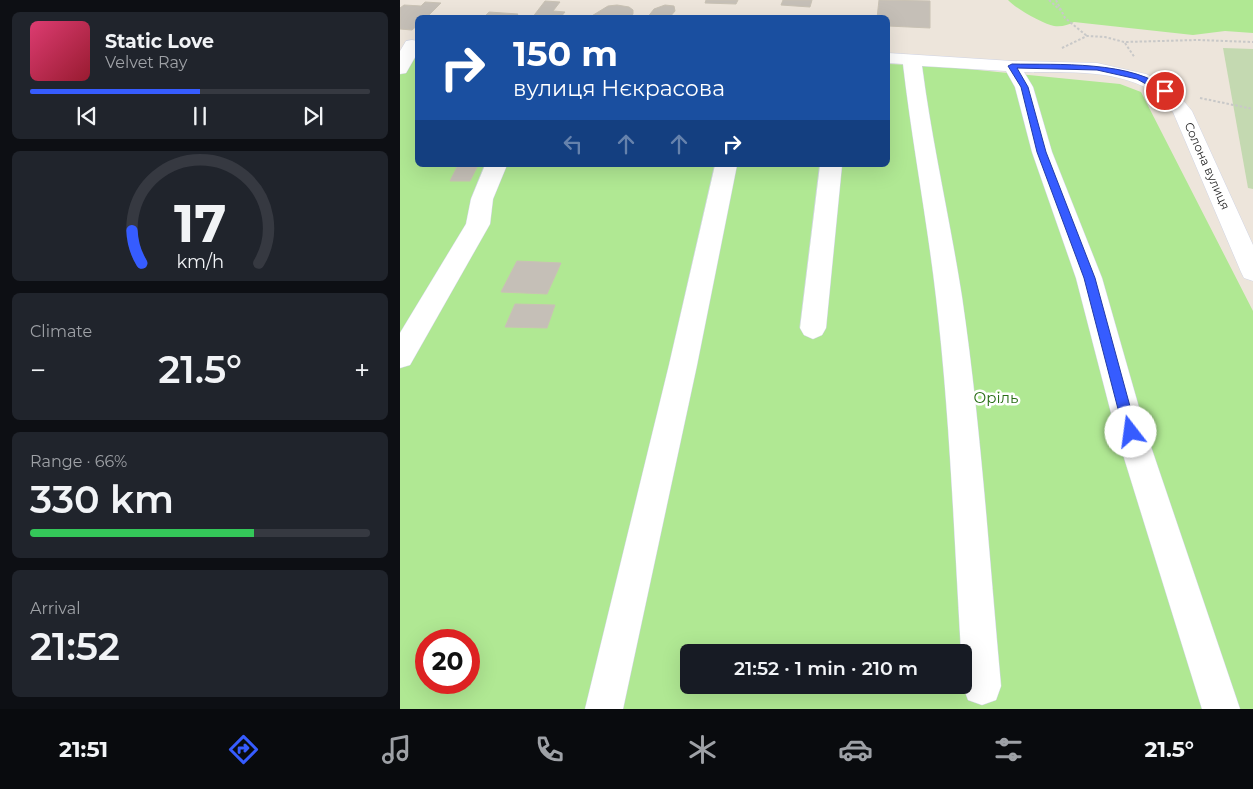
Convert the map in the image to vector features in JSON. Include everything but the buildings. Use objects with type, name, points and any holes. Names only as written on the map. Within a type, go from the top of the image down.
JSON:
[{"type":"street","points":[[400,69],[410,45]]},
{"type":"street","points":[[900,59],[918,118],[933,191],[951,318],[962,417],[982,686]]},
{"type":"street","name":"Солона вулиця","points":[[900,59],[1012,66],[1097,68],[1139,78],[1165,91],[1182,111],[1253,272]]},
{"type":"street","points":[[1012,66],[1024,87],[1042,152],[1089,278],[1131,432],[1222,709]]},
{"type":"street","points":[[400,357],[478,224],[482,200],[495,167]]},
{"type":"street","points":[[604,709],[683,365],[726,167]]},
{"type":"street","points":[[813,328],[831,167]]},
{"type":"path","points":[[1049,0],[1062,12]]},
{"type":"path","points":[[1056,0],[1065,18],[1087,36]]},
{"type":"path","points":[[1061,49],[1087,36],[1105,37],[1124,42],[1198,40],[1253,42]]},
{"type":"path","points":[[1165,91],[1253,108]]},
{"type":"green space","points":[[1008,0],[1253,0],[1253,33],[1225,31],[1193,35],[1074,22],[1065,26],[1054,26],[1030,15]]},
{"type":"green space","points":[[1223,48],[1253,49],[1253,189],[1248,188]]},
{"type":"green space","name":"Оріль","points":[[400,52],[415,52],[415,167],[890,167],[890,64],[937,66],[1120,84],[1141,92],[1253,311],[1253,709],[400,709]]},
{"type":"route","points":[[1131,432],[1089,278],[1042,152],[1024,87],[1012,66],[1097,68],[1139,78],[1165,91]]}]
